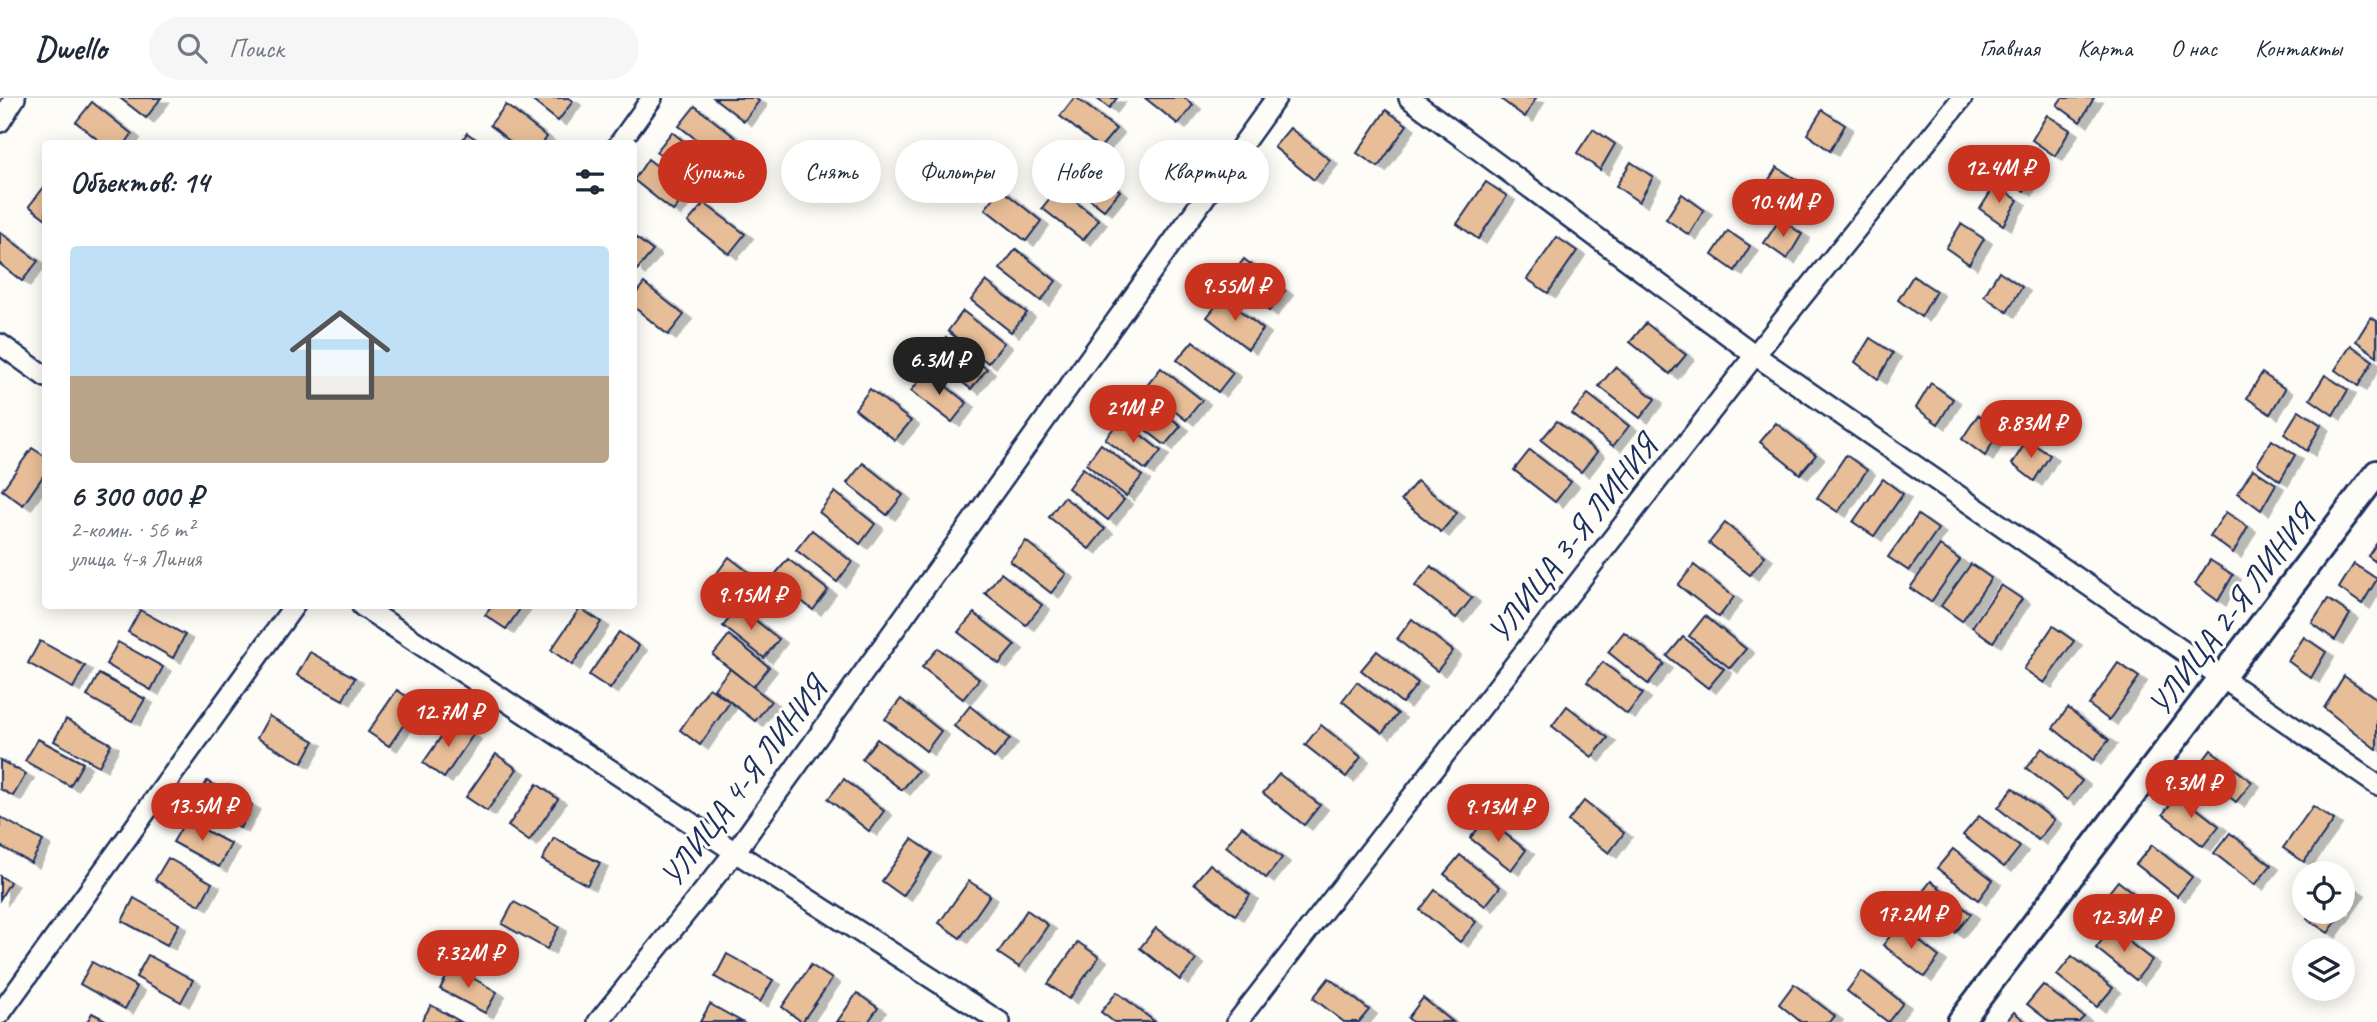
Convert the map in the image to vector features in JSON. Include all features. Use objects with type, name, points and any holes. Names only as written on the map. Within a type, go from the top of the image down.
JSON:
[{"type":"street","points":[[0,122],[15,98]]},
{"type":"street","points":[[622,140],[652,98]]},
{"type":"street","name":"УЛИЦА 4-Я ЛИНИЯ","points":[[597,1022],[735,852],[1276,98]]},
{"type":"street","points":[[1409,98],[1755,355],[2377,785]]},
{"type":"street","name":"УЛИЦА 3-Я ЛИНИЯ","points":[[1237,1022],[1755,355],[1962,98]]},
{"type":"street","points":[[0,344],[42,374]]},
{"type":"street","name":"УЛИЦА 2-Я ЛИНИЯ","points":[[1961,1022],[2377,473]]},
{"type":"street","points":[[0,1014],[292,609]]},
{"type":"street","points":[[367,609],[735,852],[1000,1022]]},
{"type":"building","points":[[120,98],[161,98],[146,118]]},
{"type":"building","points":[[529,98],[569,98],[573,101],[558,121]]},
{"type":"building","points":[[714,98],[755,98],[759,101],[744,121]]},
{"type":"building","points":[[1074,98],[1077,98],[1116,129],[1107,140],[1090,140],[1060,116]]},
{"type":"building","points":[[1096,98],[1117,98],[1109,108]]},
{"type":"building","points":[[1145,98],[1185,98],[1193,105],[1178,124]]},
{"type":"building","points":[[1536,98],[1525,117],[1502,100]]},
{"type":"building","points":[[2062,98],[2094,98],[2080,122],[2057,105]]},
{"type":"building","points":[[92,102],[132,134],[128,140],[98,140],[76,122]]},
{"type":"building","points":[[506,105],[547,137],[545,140],[508,140],[490,125]]},
{"type":"building","points":[[695,106],[736,138],[697,140],[679,126]]},
{"type":"building","points":[[1386,110],[1407,125],[1378,167],[1357,153]]},
{"type":"building","points":[[1822,110],[1845,125],[1830,151],[1807,134]]},
{"type":"building","points":[[2047,115],[2070,130],[2055,156],[2032,140]]},
{"type":"building","points":[[1290,128],[1330,160],[1314,180],[1274,147]]},
{"type":"building","points":[[1593,129],[1615,144],[1600,170],[1577,153]]},
{"type":"building","points":[[672,132],[682,140],[666,140]]},
{"type":"building","points":[[467,133],[477,140],[463,140]]},
{"type":"building","points":[[2017,150],[2039,165],[2024,191],[2001,175]]},
{"type":"building","points":[[648,159],[658,167],[658,199],[637,182],[637,176]]},
{"type":"building","points":[[1631,162],[1653,177],[1639,202],[1616,186]]},
{"type":"building","points":[[1777,167],[1800,182],[1785,208],[1762,191]]},
{"type":"building","points":[[1486,182],[1507,196],[1478,239],[1457,224]]},
{"type":"building","points":[[1995,185],[2018,200],[2003,225],[1980,209]]},
{"type":"building","points":[[42,190],[42,216],[29,206]]},
{"type":"building","points":[[1682,194],[1704,210],[1689,235],[1666,219]]},
{"type":"building","points":[[663,203],[679,203],[673,211]]},
{"type":"building","points":[[704,203],[745,234],[729,254],[688,222]]},
{"type":"building","points":[[990,203],[1018,203],[1041,221],[1026,241],[985,209]]},
{"type":"building","points":[[1046,203],[1077,203],[1099,220],[1083,240],[1042,208]]},
{"type":"building","points":[[1095,203],[1110,203],[1104,210]]},
{"type":"building","points":[[1780,219],[1802,234],[1787,259],[1764,243]]},
{"type":"building","points":[[1961,224],[1984,239],[1969,264],[1946,248]]},
{"type":"building","points":[[1728,231],[1750,246],[1735,271],[1712,255]]},
{"type":"building","points":[[0,232],[38,261],[22,281],[0,264]]},
{"type":"building","points":[[1557,237],[1577,251],[1548,293],[1527,279]]},
{"type":"building","points":[[637,238],[653,251],[637,270]]},
{"type":"building","points":[[1016,249],[1056,281],[1041,301],[1000,269]]},
{"type":"building","points":[[1244,259],[1285,291],[1269,311],[1229,279]]},
{"type":"building","points":[[1999,271],[2022,287],[2007,312],[1984,296]]},
{"type":"building","points":[[1913,276],[1936,291],[1921,317],[1898,300]]},
{"type":"building","points":[[986,281],[1027,313],[1011,332],[971,300]]},
{"type":"building","points":[[644,283],[684,315],[668,335],[637,309],[637,292]]},
{"type":"building","points":[[1223,297],[1263,329],[1248,349],[1207,317]]},
{"type":"building","points":[[963,311],[1004,343],[988,363],[948,331]]},
{"type":"building","points":[[2371,317],[2377,321],[2377,356],[2356,341]]},
{"type":"building","points":[[1646,323],[1686,355],[1670,374],[1630,342]]},
{"type":"building","points":[[946,337],[987,369],[971,389],[930,357]]},
{"type":"building","points":[[1870,338],[1893,353],[1878,379],[1855,362]]},
{"type":"building","points":[[1193,341],[1233,373],[1218,392],[1177,360]]},
{"type":"building","points":[[2351,345],[2373,361],[2358,386],[2335,370]]},
{"type":"building","points":[[1615,367],[1655,399],[1640,418],[1599,386]]},
{"type":"building","points":[[1161,368],[1202,400],[1186,420],[1145,388]]},
{"type":"building","points":[[927,371],[967,403],[952,422],[911,391]]},
{"type":"building","points":[[2262,373],[2285,389],[2270,414],[2247,398]]},
{"type":"building","points":[[2325,375],[2348,390],[2333,415],[2310,399]]},
{"type":"building","points":[[1931,383],[1953,399],[1938,424],[1916,408]]},
{"type":"building","points":[[870,389],[911,421],[895,440],[855,409]]},
{"type":"building","points":[[1140,394],[1181,426],[1165,445],[1124,413]]},
{"type":"building","points":[[1588,394],[1629,426],[1613,446],[1572,414]]},
{"type":"building","points":[[2299,410],[2321,425],[2307,451],[2284,434]]},
{"type":"building","points":[[1978,415],[2000,430],[1985,456],[1962,439]]},
{"type":"building","points":[[1121,419],[1161,451],[1146,470],[1105,439]]},
{"type":"building","points":[[1557,421],[1597,452],[1581,472],[1541,440]]},
{"type":"building","points":[[1776,423],[1816,455],[1800,474],[1760,442]]},
{"type":"building","points":[[2027,440],[2050,455],[2034,481],[2012,464]]},
{"type":"building","points":[[2272,440],[2295,455],[2280,481],[2257,464]]},
{"type":"building","points":[[1101,444],[1142,476],[1126,496],[1086,464]]},
{"type":"building","points":[[32,448],[42,454],[42,478],[23,505],[2,490]]},
{"type":"building","points":[[1530,450],[1571,482],[1555,502],[1514,470]]},
{"type":"building","points":[[1846,455],[1867,470],[1838,512],[1817,498]]},
{"type":"building","points":[[863,463],[903,495],[887,515],[847,483]]},
{"type":"building","points":[[1083,468],[1124,500],[1108,520],[1068,488]]},
{"type":"building","points":[[2253,469],[2276,484],[2261,510],[2238,493]]},
{"type":"building","points":[[1883,479],[1903,494],[1874,536],[1853,522]]},
{"type":"building","points":[[1417,481],[1457,513],[1441,532],[1401,500]]},
{"type":"building","points":[[835,492],[875,524],[860,544],[819,512]]},
{"type":"building","points":[[1064,497],[1105,529],[1089,549],[1049,517]]},
{"type":"building","points":[[2226,512],[2248,527],[2233,553],[2210,536]]},
{"type":"building","points":[[1918,515],[1938,529],[1909,571],[1888,557]]},
{"type":"building","points":[[1725,523],[1765,556],[1750,575],[1709,543]]},
{"type":"building","points":[[812,530],[852,562],[837,582],[796,550]]},
{"type":"building","points":[[1026,541],[1066,574],[1051,593],[1010,561]]},
{"type":"building","points":[[2377,543],[2377,563],[2368,556]]},
{"type":"building","points":[[1940,545],[1960,560],[1931,602],[1910,588]]},
{"type":"building","points":[[729,557],[770,589],[754,608],[714,577]]},
{"type":"building","points":[[788,559],[828,590],[813,610],[772,578]]},
{"type":"building","points":[[2210,560],[2233,575],[2218,601],[2195,584]]},
{"type":"building","points":[[1971,564],[1991,578],[1962,621],[1941,606]]},
{"type":"building","points":[[2354,564],[2377,579],[2362,604],[2339,588]]},
{"type":"building","points":[[1694,565],[1734,597],[1719,617],[1678,585]]},
{"type":"building","points":[[1431,566],[1472,598],[1456,618],[1415,586]]},
{"type":"building","points":[[1001,573],[1042,605],[1026,625],[985,593]]},
{"type":"building","points":[[2001,585],[2022,599],[1993,642],[1972,627]]},
{"type":"building","points":[[2328,599],[2350,614],[2335,640],[2312,623]]},
{"type":"building","points":[[739,607],[779,639],[764,658],[723,626]]},
{"type":"building","points":[[490,609],[520,609],[506,629],[485,615]]},
{"type":"building","points":[[579,609],[601,622],[572,665],[551,650]]},
{"type":"building","points":[[140,610],[185,635],[173,658],[128,632]]},
{"type":"building","points":[[974,613],[1015,645],[999,664],[958,632]]},
{"type":"building","points":[[1705,616],[1746,649],[1730,668],[1689,636]]},
{"type":"building","points":[[1412,619],[1453,651],[1437,671],[1397,639]]},
{"type":"building","points":[[2053,626],[2074,641],[2044,683],[2024,669]]},
{"type":"building","points":[[619,632],[639,646],[610,689],[589,675]]},
{"type":"building","points":[[1624,632],[1664,664],[1648,684],[1608,652]]},
{"type":"building","points":[[729,635],[769,667],[753,687],[713,655]]},
{"type":"building","points":[[1683,637],[1724,669],[1708,688],[1667,656]]},
{"type":"building","points":[[2304,637],[2326,652],[2311,678],[2288,661]]},
{"type":"building","points":[[40,641],[85,666],[73,688],[28,663]]},
{"type":"building","points":[[118,642],[163,667],[151,690],[106,664]]},
{"type":"building","points":[[938,648],[979,679],[963,699],[922,667]]},
{"type":"building","points":[[1377,651],[1418,683],[1402,703],[1361,670]]},
{"type":"building","points":[[310,652],[355,678],[343,700],[297,675]]},
{"type":"building","points":[[1603,662],[1643,694],[1627,714],[1587,682]]},
{"type":"building","points":[[2118,663],[2139,677],[2109,720],[2089,705]]},
{"type":"building","points":[[730,669],[771,701],[755,721],[714,689]]},
{"type":"building","points":[[99,674],[145,699],[132,721],[87,696]]},
{"type":"building","points":[[2344,676],[2377,699],[2377,750],[2324,708]]},
{"type":"building","points":[[1357,682],[1398,714],[1382,733],[1342,701]]},
{"type":"building","points":[[709,688],[730,702],[700,745],[680,730]]},
{"type":"building","points":[[397,690],[418,704],[389,746],[368,732]]},
{"type":"building","points":[[901,699],[941,731],[926,751],[885,719]]},
{"type":"building","points":[[970,706],[1010,739],[994,758],[954,726]]},
{"type":"building","points":[[1567,706],[1608,738],[1592,757],[1552,726]]},
{"type":"building","points":[[2068,708],[2109,740],[2093,760],[2053,728]]},
{"type":"building","points":[[269,716],[314,741],[302,763],[257,738]]},
{"type":"building","points":[[66,719],[111,744],[99,766],[54,741]]},
{"type":"building","points":[[452,721],[473,735],[444,778],[423,763]]},
{"type":"building","points":[[1321,725],[1361,757],[1346,777],[1305,745]]},
{"type":"building","points":[[38,739],[83,763],[70,786],[25,761]]},
{"type":"building","points":[[877,739],[918,771],[902,790],[862,759]]},
{"type":"building","points":[[2042,748],[2082,781],[2067,800],[2026,768]]},
{"type":"building","points":[[2211,750],[2252,782],[2236,802],[2196,770]]},
{"type":"building","points":[[496,754],[517,769],[487,811],[466,797]]},
{"type":"building","points":[[0,760],[26,774],[13,796],[0,789]]},
{"type":"building","points":[[1279,774],[1320,805],[1304,825],[1263,793]]},
{"type":"building","points":[[844,779],[884,811],[869,831],[828,799]]},
{"type":"building","points":[[207,781],[252,805],[240,828],[195,802]]},
{"type":"building","points":[[537,784],[558,799],[529,841],[508,826]]},
{"type":"building","points":[[2013,788],[2054,820],[2038,840],[1998,808]]},
{"type":"building","points":[[2178,794],[2219,826],[2203,846],[2163,814]]},
{"type":"building","points":[[1584,801],[1624,833],[1609,853],[1568,821]]},
{"type":"building","points":[[2313,806],[2334,820],[2305,861],[2283,848]]},
{"type":"building","points":[[1979,816],[2020,847],[2004,867],[1963,835]]},
{"type":"building","points":[[0,817],[43,841],[31,863],[0,846]]},
{"type":"building","points":[[1486,819],[1526,850],[1511,870],[1470,838]]},
{"type":"building","points":[[186,820],[231,844],[219,867],[173,842]]},
{"type":"building","points":[[1242,826],[1282,858],[1266,878],[1226,846]]},
{"type":"building","points":[[2230,833],[2271,865],[2255,885],[2214,853]]},
{"type":"building","points":[[554,838],[600,863],[587,885],[542,860]]},
{"type":"building","points":[[912,839],[932,853],[903,896],[882,881]]},
{"type":"building","points":[[2152,845],[2192,877],[2177,896],[2136,864]]},
{"type":"building","points":[[1953,849],[1993,880],[1978,900],[1937,868]]},
{"type":"building","points":[[1460,855],[1500,887],[1485,906],[1444,874]]},
{"type":"building","points":[[168,858],[212,883],[200,905],[155,880]]},
{"type":"building","points":[[1210,864],[1250,895],[1235,915],[1194,883]]},
{"type":"building","points":[[0,876],[10,882],[0,899]]},
{"type":"building","points":[[969,881],[990,895],[960,938],[939,923]]},
{"type":"building","points":[[1931,881],[1971,914],[1955,933],[1915,901]]},
{"type":"building","points":[[2118,881],[2158,913],[2142,933],[2102,901]]},
{"type":"building","points":[[1435,890],[1476,922],[1460,942],[1420,910]]},
{"type":"building","points":[[134,898],[179,924],[167,945],[122,921]]},
{"type":"building","points":[[514,902],[559,927],[547,949],[502,924]]},
{"type":"building","points":[[1027,910],[1048,925],[1019,967],[998,953]]},
{"type":"building","points":[[2314,924],[2334,924],[2328,933]]},
{"type":"building","points":[[1899,925],[1939,957],[1924,977],[1883,945]]},
{"type":"building","points":[[1156,928],[1196,960],[1180,980],[1140,948]]},
{"type":"building","points":[[2111,928],[2152,960],[2136,980],[2096,948]]},
{"type":"building","points":[[1078,942],[1099,957],[1069,999],[1048,984]]},
{"type":"building","points":[[727,954],[773,980],[760,1002],[715,977]]},
{"type":"building","points":[[148,955],[193,980],[181,1002],[136,977]]},
{"type":"building","points":[[2072,956],[2113,988],[2097,1007],[2057,975]]},
{"type":"building","points":[[92,962],[137,987],[125,1009],[80,984]]},
{"type":"building","points":[[811,965],[832,979],[802,1022],[782,1007]]},
{"type":"building","points":[[452,966],[497,992],[485,1013],[440,989]]},
{"type":"building","points":[[1862,971],[1903,1003],[1888,1022],[1847,991]]},
{"type":"building","points":[[1329,978],[1369,1010],[1359,1022],[1344,1022],[1313,998]]},
{"type":"building","points":[[1794,984],[1835,1016],[1830,1022],[1801,1022],[1779,1004]]},
{"type":"building","points":[[2043,985],[2084,1017],[2079,1022],[2050,1022],[2027,1004]]},
{"type":"building","points":[[1117,992],[1155,1022],[1114,1022],[1101,1012]]},
{"type":"building","points":[[857,993],[878,1008],[868,1022],[837,1022]]},
{"type":"building","points":[[1423,998],[1453,1022],[1412,1022],[1408,1018]]},
{"type":"building","points":[[710,1004],[742,1022],[700,1022]]},
{"type":"building","points":[[431,1005],[461,1022],[421,1022]]},
{"type":"building","points":[[2014,1012],[2026,1022],[2006,1022]]},
{"type":"building","points":[[92,1013],[109,1022],[87,1022]]}]
